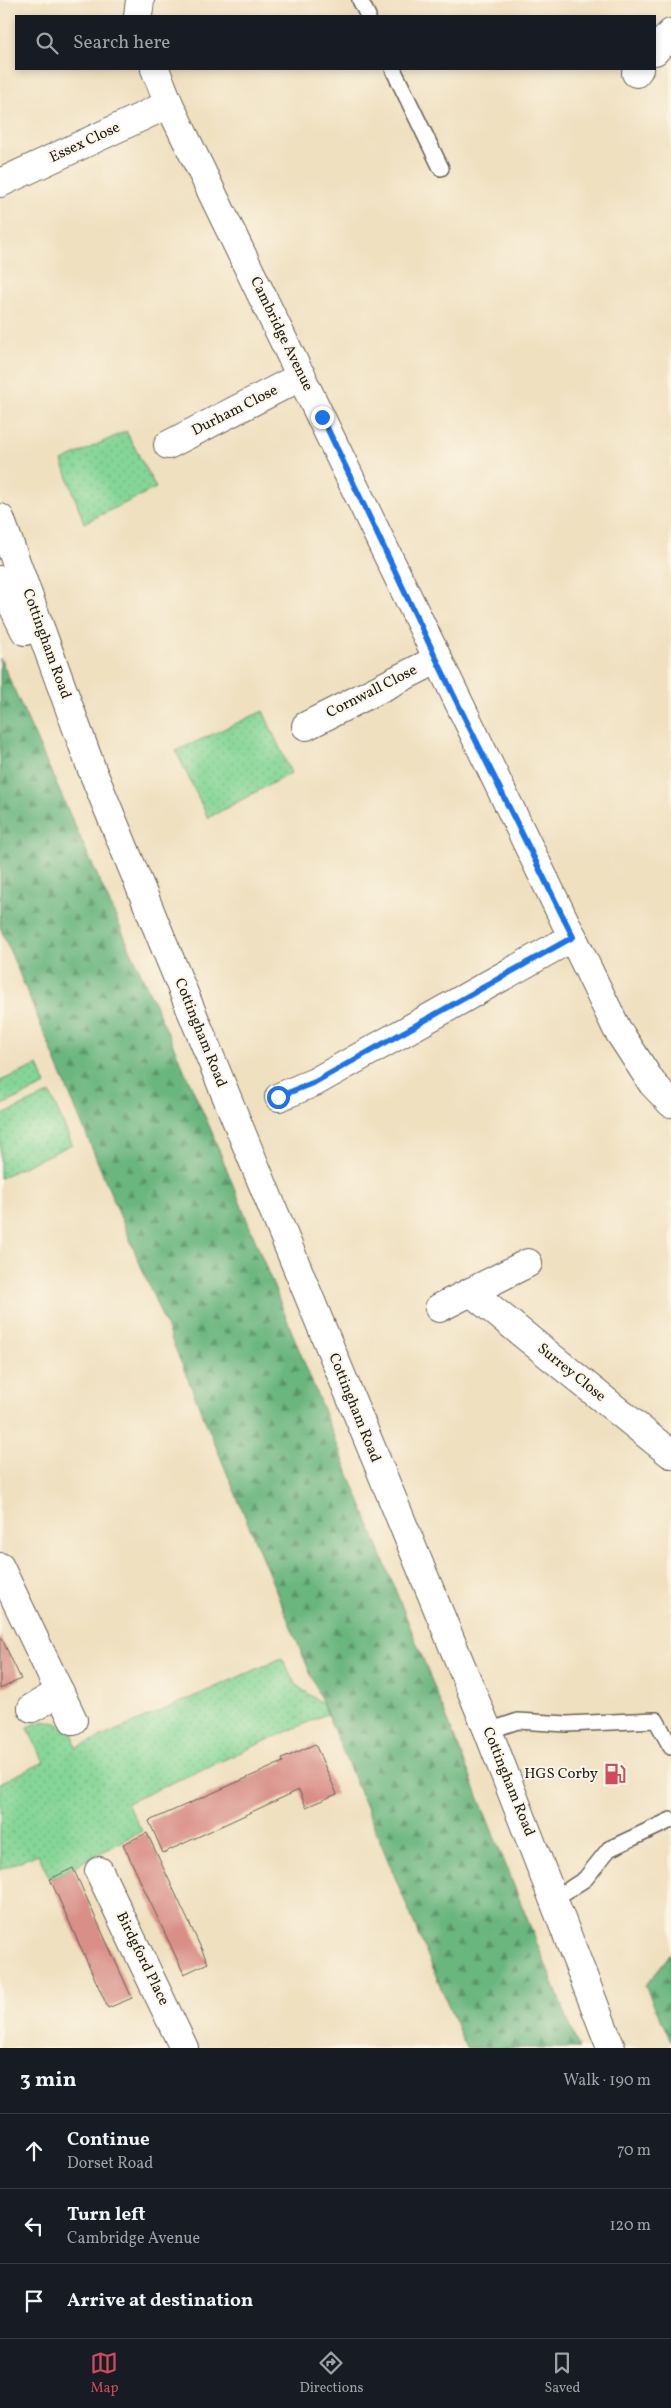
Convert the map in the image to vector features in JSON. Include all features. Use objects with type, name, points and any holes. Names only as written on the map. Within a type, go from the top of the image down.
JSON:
[{"type":"main road","points":[[138,15],[140,0]]},
{"type":"main road","points":[[656,50],[671,33]]},
{"type":"main road","name":"Cambridge Avenue","points":[[155,70],[169,104],[302,376],[438,659],[457,703],[617,1029],[652,1083],[671,1103]]},
{"type":"main road","name":"Essex Close","points":[[0,183],[169,104]]},
{"type":"main road","name":"Durham Close","points":[[168,445],[302,376]]},
{"type":"main road","name":"Cottingham Road","points":[[0,518],[92,770],[488,1731],[610,2048]]},
{"type":"main road","name":"Cottingham Road","points":[[0,580],[92,770]]},
{"type":"main road","name":"Cornwall Close","points":[[306,726],[438,659]]},
{"type":"main road","points":[[278,1097],[315,1082],[573,937]]},
{"type":"main road","points":[[439,1308],[528,1263]]},
{"type":"main road","name":"Surrey Close","points":[[471,1292],[671,1454]]},
{"type":"main road","points":[[0,1567],[73,1720]]},
{"type":"main road","points":[[32,1708],[60,1692]]},
{"type":"main road","name":"Birdgford Place","points":[[99,1871],[184,2048]]},
{"type":"lane","points":[[360,0],[368,15]]},
{"type":"lane","points":[[393,70],[441,168]]},
{"type":"lane","points":[[488,1731],[518,1721],[567,1724],[656,1720],[671,1748]]},
{"type":"lane","points":[[554,1899],[585,1879],[609,1849],[671,1820]]},
{"type":"green space","points":[[126,431],[156,488],[84,523],[62,461]]},
{"type":"green space","points":[[0,658],[211,1130],[579,2048],[466,2048],[0,927]]},
{"type":"green space","points":[[263,711],[291,773],[208,818],[176,751]]},
{"type":"green space","points":[[38,1065],[46,1085],[0,1106],[0,1081]]},
{"type":"green space","points":[[50,1093],[72,1144],[0,1178],[0,1116]]},
{"type":"green space","points":[[282,1658],[296,1685],[333,1711],[127,1803],[142,1831],[50,1879],[38,1854],[0,1870],[0,1783],[44,1762],[27,1727],[40,1722],[56,1723],[73,1734],[76,1748]]},
{"type":"green space","points":[[671,1953],[671,2041],[645,1986]]},
{"type":"building","points":[[0,1635],[21,1679],[0,1689]]},
{"type":"building","points":[[315,1744],[337,1794],[306,1807],[299,1790],[163,1853],[149,1821],[283,1762],[282,1759]]},
{"type":"building","points":[[147,1833],[208,1963],[184,1974],[123,1844]]},
{"type":"building","points":[[73,1868],[132,1998],[108,2008],[50,1879]]},
{"type":"place","name":"HGS Corby","points":[[615,1774]]},
{"type":"route","points":[[278,1097],[315,1082],[573,937],[453,694],[322,417]]}]
